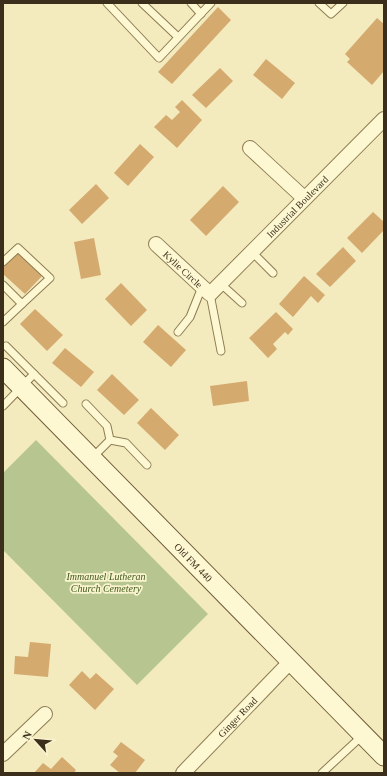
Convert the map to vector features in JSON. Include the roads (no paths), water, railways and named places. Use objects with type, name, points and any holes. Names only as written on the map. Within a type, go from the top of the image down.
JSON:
[{"type":"street","name":"Industrial Boulevard","points":[[206,291],[220,284],[384,119]]},
{"type":"street","points":[[250,148],[304,198]]},
{"type":"street","name":"Kylie Circle","points":[[156,244],[206,291]]},
{"type":"street","name":"Old FM 440","points":[[3,368],[28,380],[92,458],[384,756]]},
{"type":"street","name":"Ginger Road","points":[[182,773],[291,661]]},
{"type":"street","points":[[3,754],[45,714]]},
{"type":"lane","points":[[107,3],[159,58],[211,3]]},
{"type":"lane","points":[[142,3],[178,37]]},
{"type":"lane","points":[[191,3],[201,14]]},
{"type":"lane","points":[[319,3],[331,14],[343,3]]},
{"type":"lane","points":[[3,262],[18,248],[50,278],[3,322]]},
{"type":"lane","points":[[252,252],[273,273]]},
{"type":"lane","points":[[220,284],[242,304]]},
{"type":"lane","points":[[3,285],[22,304]]},
{"type":"lane","points":[[178,332],[190,317],[206,291]]},
{"type":"lane","points":[[206,291],[221,351]]},
{"type":"lane","points":[[6,346],[28,380],[63,403]]},
{"type":"lane","points":[[3,406],[28,380]]},
{"type":"lane","points":[[86,404],[107,426],[110,440]]},
{"type":"lane","points":[[92,458],[110,440]]},
{"type":"lane","points":[[110,440],[126,443],[146,465]]},
{"type":"lane","points":[[324,772],[363,735]]},
{"type":"park label","name":"Immanuel Lutheran Church Cemetery","points":[[106,582]]}]
